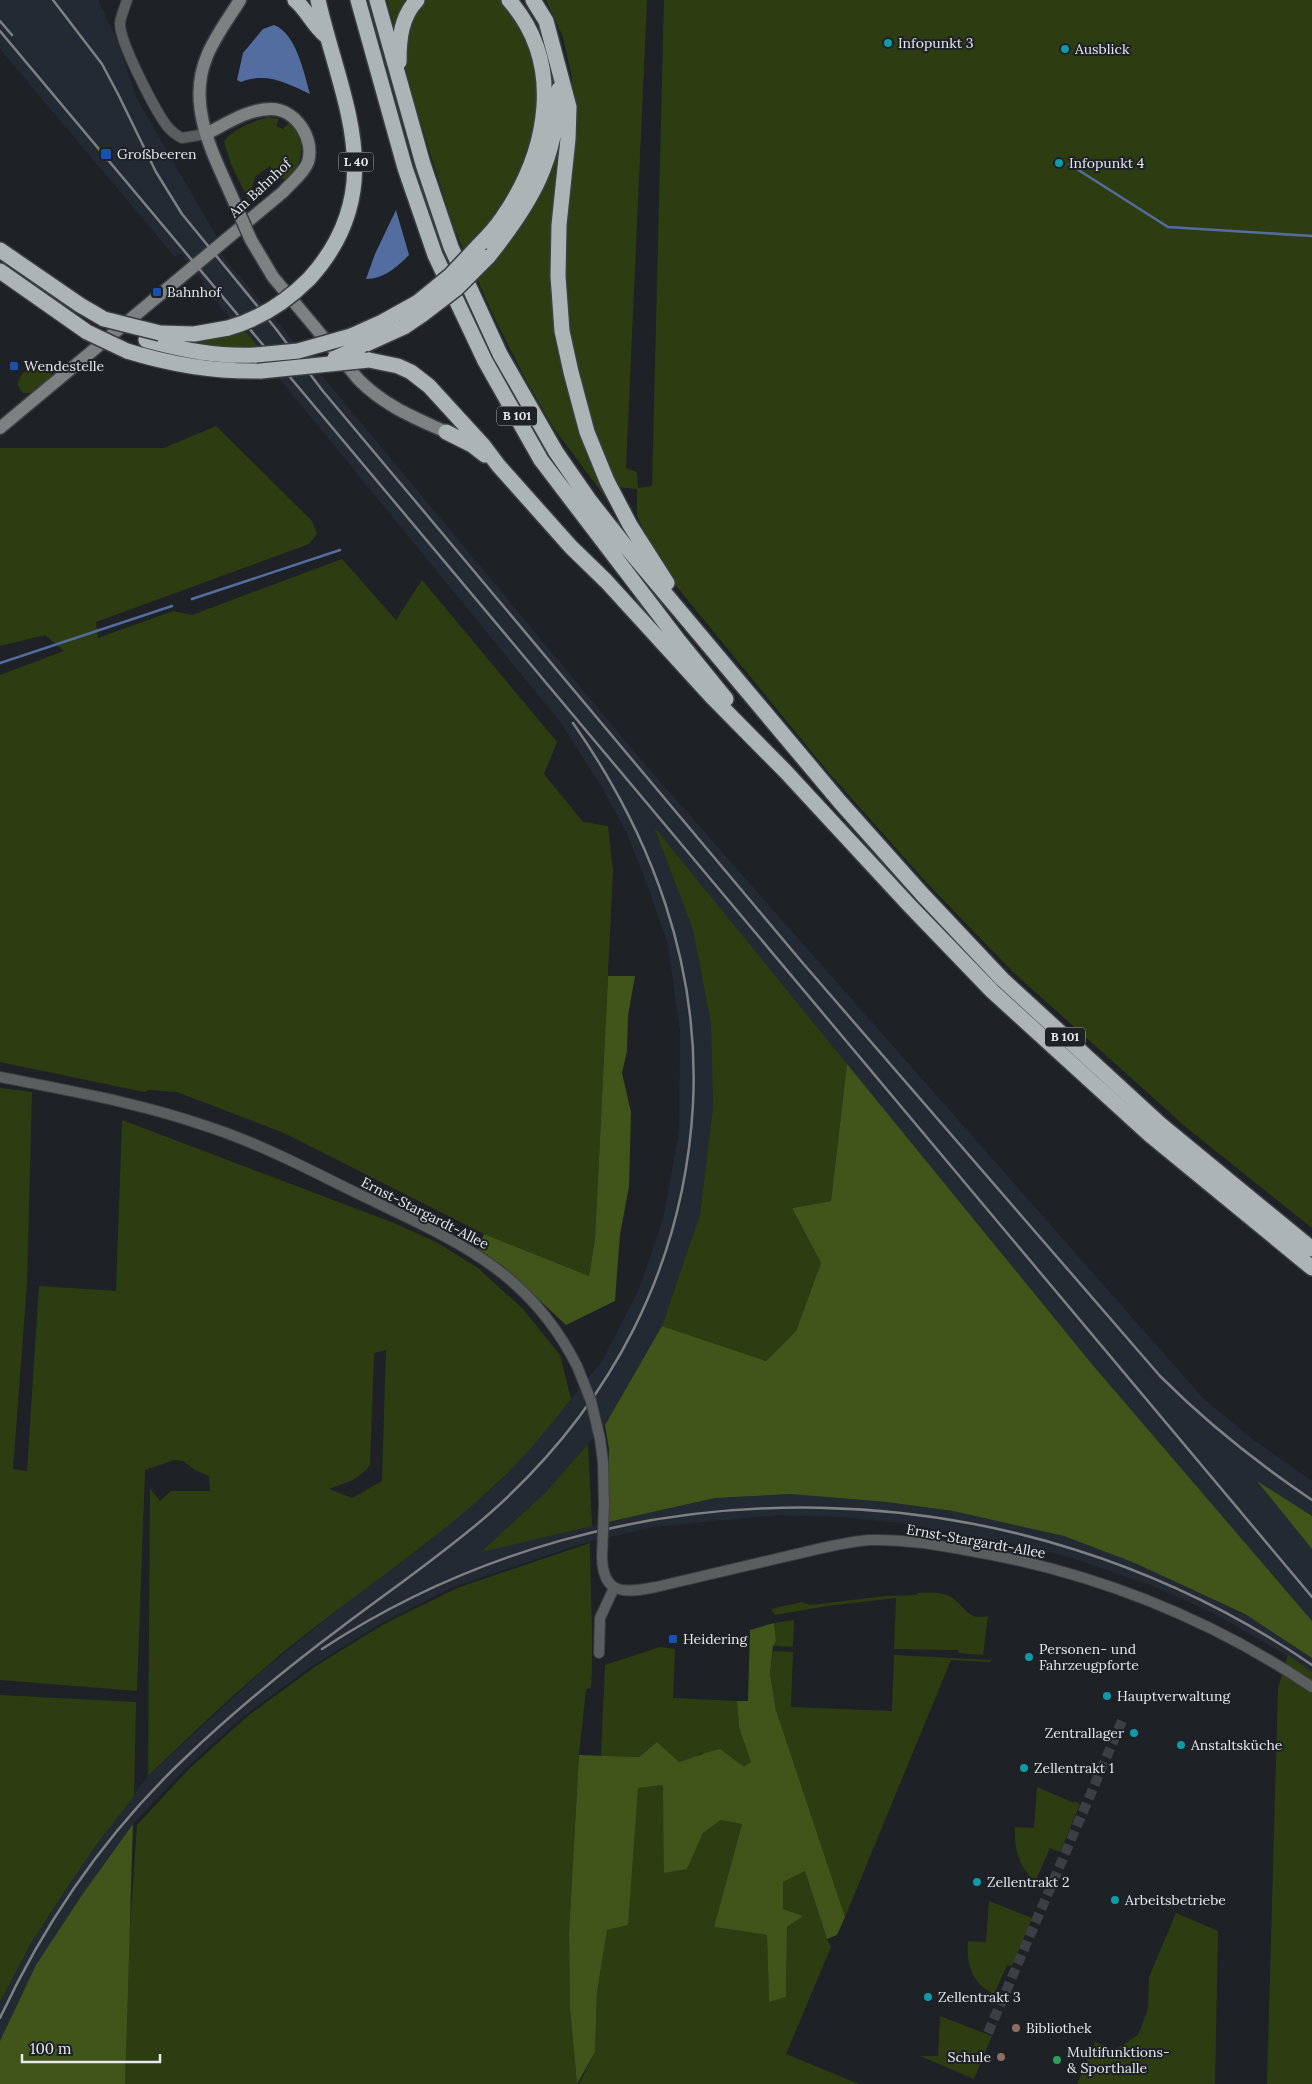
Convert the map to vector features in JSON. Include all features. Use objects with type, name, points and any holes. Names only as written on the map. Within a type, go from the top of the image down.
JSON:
[{"type":"highway","name":"L 40","points":[[0,250],[74,301],[104,319],[160,333],[194,334],[228,328],[274,308],[309,279],[326,258],[343,226],[355,179],[356,162],[353,129],[326,36],[295,0]]},
{"type":"highway","points":[[318,0],[326,36]]},
{"type":"highway","name":"B 101","points":[[358,0],[405,168],[436,255],[485,361],[542,460],[679,641],[786,772],[910,906],[992,991],[1150,1135],[1312,1268]]},
{"type":"highway","name":"B 101","points":[[377,0],[423,164],[451,247],[500,354],[561,460],[627,548],[840,802],[922,894],[1002,979],[1160,1124],[1312,1249]]},
{"type":"highway","points":[[399,78],[399,46],[402,26],[410,8],[417,0]]},
{"type":"highway","points":[[0,270],[87,332],[127,351],[192,368],[232,372],[261,371],[322,364],[404,327],[503,217],[521,186],[540,139],[545,110],[545,82],[529,27],[509,0]]},
{"type":"highway","points":[[533,0],[546,20],[554,45],[559,77],[569,107],[568,139],[559,225],[558,276],[562,331],[571,372],[587,432],[607,481],[630,525],[698,633]]},
{"type":"highway","points":[[420,308],[457,288],[488,257],[514,224],[532,196],[544,169],[553,140],[558,109],[559,77]]},
{"type":"highway","points":[[104,319],[114,328],[146,340],[202,353],[232,356],[360,348],[424,381],[483,445],[498,465],[571,547],[606,581],[711,696],[786,772]]},
{"type":"highway","points":[[446,432],[472,445],[498,465]]},
{"type":"street","name":"Am Bahnhof","points":[[0,428],[283,192],[299,176],[308,163],[309,148],[306,133],[301,125],[287,113],[272,108],[252,111],[206,134],[182,138],[174,134],[166,124],[122,39],[120,23],[127,0]]},
{"type":"street","points":[[240,0],[213,44],[202,72],[199,100],[206,134],[251,240],[273,277],[366,387],[387,404],[446,432]]},
{"type":"street","name":"Ernst-Stargardt-Allee","points":[[0,1077],[138,1106],[212,1127],[276,1154],[424,1226],[480,1256],[518,1286],[550,1323],[577,1366],[591,1401],[603,1462],[602,1557],[605,1577],[614,1588],[630,1591],[656,1587],[854,1542],[885,1540],[934,1545],[1038,1565],[1118,1589],[1220,1633],[1312,1687]]},
{"type":"street","points":[[599,1652],[600,1618],[614,1588]]},
{"type":"shaded area","points":[[0,0],[98,0],[117,40],[137,99],[217,237],[209,243],[219,255],[221,254],[642,761],[1204,1399],[1251,1438],[1312,1481],[1312,1516],[1259,1483],[1312,1549],[1312,1621],[1091,1363],[655,829],[693,930],[711,1024],[713,1107],[700,1214],[662,1326],[605,1425],[546,1492],[482,1551],[715,1498],[790,1494],[887,1502],[953,1511],[1064,1536],[1135,1563],[1245,1614],[1312,1658],[1312,1674],[1284,1654],[1213,1613],[1150,1585],[1069,1557],[1006,1542],[907,1524],[843,1517],[778,1515],[654,1527],[587,1542],[453,1587],[380,1624],[312,1666],[245,1715],[186,1768],[133,1824],[82,1895],[36,1965],[0,2041],[0,2002],[30,1945],[96,1845],[148,1776],[264,1669],[347,1602],[426,1544],[499,1482],[541,1436],[602,1361],[639,1289],[663,1220],[679,1132],[680,1031],[668,945],[644,876],[626,832],[604,791],[561,723],[202,284],[204,282],[180,253],[175,257],[0,49]]},
{"type":"green space","points":[[387,0],[513,0],[535,55],[539,100],[532,148],[559,159],[555,304],[620,517],[553,427],[527,382],[495,319],[454,228],[418,114]]},
{"type":"green space","points":[[546,0],[647,0],[626,468],[637,472],[638,488],[652,486],[664,0],[1312,0],[1312,1228],[1187,1128],[1013,972],[926,882],[829,773],[664,571],[637,516],[637,489],[616,487],[595,441],[575,369],[565,305],[564,233],[572,125],[572,78],[563,37]]},
{"type":"green space","points":[[269,117],[279,119],[276,126],[283,129],[289,123],[295,129],[301,142],[300,156],[292,177],[283,179],[278,177],[270,166],[255,177],[249,201],[231,164],[224,142],[237,130]]},
{"type":"green space","points":[[237,331],[239,333],[245,331],[259,348],[235,351],[163,339]]},
{"type":"green space","points":[[39,362],[45,363],[52,371],[51,378],[34,393],[23,393],[19,388],[19,379],[26,371]]},
{"type":"green space","points":[[216,426],[312,521],[317,534],[309,544],[96,622],[98,638],[173,611],[192,615],[342,559],[396,620],[422,580],[557,742],[544,774],[583,822],[608,826],[613,871],[595,1239],[589,1276],[484,1234],[284,1133],[177,1092],[149,1090],[144,1092],[0,1062],[0,675],[64,651],[45,635],[0,646],[0,448],[164,448]]},
{"type":"green space","points":[[654,827],[847,1064],[831,1201],[792,1208],[821,1263],[796,1331],[766,1361],[662,1326],[700,1214],[713,1107],[711,1024],[693,930]]},
{"type":"green space","points":[[608,976],[635,976],[628,1016],[627,1051],[622,1073],[631,1112],[629,1187],[620,1234],[615,1301],[566,1325],[503,1266],[478,1250],[484,1234],[589,1276],[595,1239]]},
{"type":"green space","points":[[847,1064],[1091,1363],[1312,1621],[1312,1658],[1245,1614],[1135,1563],[1064,1536],[953,1511],[887,1502],[790,1494],[715,1498],[608,1522],[609,1449],[605,1425],[662,1326],[766,1361],[796,1331],[821,1263],[792,1208],[831,1201]]},
{"type":"green space","points":[[0,1088],[32,1092],[27,1283],[13,1469],[27,1471],[39,1286],[116,1291],[122,1120],[394,1223],[436,1242],[478,1268],[523,1309],[560,1355],[571,1399],[518,1463],[451,1523],[282,1653],[148,1776],[150,1488],[160,1501],[171,1491],[210,1491],[209,1476],[195,1470],[183,1461],[174,1460],[145,1470],[137,1691],[0,1680]],"holes":[[[386,1350],[382,1481],[352,1498],[329,1489],[356,1478],[370,1465],[374,1353]]]},
{"type":"green space","points":[[588,1444],[592,1526],[481,1552],[546,1492]]},
{"type":"green space","points":[[1257,1481],[1312,1516],[1312,1549]]},
{"type":"green space","points":[[590,1543],[592,1670],[591,1688],[586,1689],[579,1755],[569,1933],[570,2009],[577,2084],[125,2084],[127,1970],[137,1825],[190,1768],[249,1715],[316,1666],[384,1624],[457,1588]]},
{"type":"green space","points":[[918,1593],[947,1595],[953,1598],[970,1614],[981,1617],[988,1616],[983,1655],[959,1653],[958,1650],[894,1649],[896,1598],[827,1606],[775,1615],[771,1609],[802,1602],[810,1605],[886,1596],[916,1595]]},
{"type":"green space","points":[[794,1620],[793,1647],[773,1646],[776,1641],[774,1623]]},
{"type":"green space","points":[[774,1623],[776,1641],[773,1646],[770,1674],[776,1710],[845,1917],[837,1935],[827,1939],[805,1871],[783,1882],[783,1909],[803,1916],[787,1927],[786,1997],[769,2002],[767,1935],[714,1927],[742,1824],[721,1820],[703,1833],[687,1869],[664,1873],[663,1785],[638,1788],[628,1925],[607,1930],[597,1993],[595,2052],[577,2084],[570,2009],[569,1933],[579,1755],[639,1757],[657,1742],[679,1762],[720,1749],[744,1767],[751,1762],[739,1728],[737,1701],[748,1701],[750,1630]]},
{"type":"green space","points":[[660,1647],[675,1649],[673,1698],[737,1701],[739,1728],[751,1762],[744,1768],[701,1753],[694,1758],[679,1762],[657,1742],[639,1757],[601,1756],[605,1665]]},
{"type":"green space","points":[[773,1651],[793,1652],[791,1707],[892,1711],[894,1655],[991,1660],[990,1662],[951,1660],[845,1917],[776,1710],[770,1674]]},
{"type":"green space","points":[[1288,1655],[1312,1672],[1312,2084],[1267,2084],[1278,1688]]},
{"type":"green space","points":[[0,1695],[136,1702],[134,1796],[96,1845],[65,1891],[30,1945],[0,2002]]},
{"type":"green space","points":[[663,1785],[687,1869],[703,1833],[721,1820],[742,1824],[714,1927],[767,1935],[769,2001],[786,1997],[787,1927],[802,1916],[783,1909],[783,1882],[805,1871],[831,1947],[786,2054],[859,2084],[579,2084],[595,2052],[597,1993],[607,1929],[633,1843],[638,1788]]},
{"type":"green space","points":[[1037,1787],[1080,1804],[1060,1852],[1050,1848],[1035,1882],[1021,1864],[1015,1843],[1015,1827],[1034,1828]]},
{"type":"green space","points":[[133,1824],[125,2084],[0,2084],[0,2041],[36,1965],[82,1895]]},
{"type":"green space","points":[[989,1901],[1032,1918],[1012,1966],[1007,1965],[994,1994],[980,1985],[972,1972],[968,1958],[968,1941],[986,1942]]},
{"type":"green space","points":[[1176,1913],[1218,1931],[1215,2084],[1077,2084],[1095,2042],[1115,2050],[1138,2035],[1148,2009],[1149,1977]]},
{"type":"green space","points":[[940,2016],[992,2036],[974,2079],[920,2056],[938,2056]]},
{"type":"water","points":[[274,25],[282,29],[293,45],[302,65],[310,94],[276,80],[259,78],[241,82],[237,80],[243,53],[263,29]]},
{"type":"water","points":[[396,210],[409,255],[384,275],[366,279],[375,254]]},
{"type":"waterway","points":[[1069,164],[1168,227],[1312,236]]},
{"type":"waterway","points":[[192,599],[340,550]]},
{"type":"waterway","points":[[0,663],[172,606]]},
{"type":"tunnel","points":[[988,2033],[1122,1721]]},
{"type":"railway","points":[[53,0],[102,64],[156,172],[182,214],[276,329],[322,390],[801,961],[1160,1376],[1233,1442],[1312,1500]]},
{"type":"railway","points":[[0,21],[12,35]]},
{"type":"railway","points":[[0,31],[1312,1597]]},
{"type":"railway","points":[[0,2018],[37,1947],[58,1913],[80,1880],[129,1817],[156,1787],[222,1724],[322,1642],[472,1529],[532,1472],[571,1427],[605,1380],[633,1330],[657,1277],[674,1222],[687,1164],[693,1104],[693,1052],[688,1002],[679,952],[665,904],[648,857],[626,811],[601,766],[573,723]]},
{"type":"railway","points":[[322,1649],[438,1585],[561,1540],[689,1515],[819,1508],[948,1519],[1075,1550],[1197,1598],[1312,1665]]},
{"type":"place","name":"Infopunkt 3","points":[[888,43]]},
{"type":"place","name":"Ausblick","points":[[1065,49]]},
{"type":"place","name":"Großbeeren","points":[[106,154]]},
{"type":"place","name":"Infopunkt 4","points":[[1059,163]]},
{"type":"place","name":"Bahnhof","points":[[157,292]]},
{"type":"place","name":"Wendestelle","points":[[14,366]]},
{"type":"place","name":"Heidering","points":[[673,1639]]},
{"type":"place","name":"Personen- und Fahrzeugpforte","points":[[1029,1657]]},
{"type":"place","name":"Hauptverwaltung","points":[[1107,1696]]},
{"type":"place","name":"Zentrallager","points":[[1134,1733]]},
{"type":"place","name":"Anstaltsküche","points":[[1181,1745]]},
{"type":"place","name":"Zellentrakt 1","points":[[1024,1768]]},
{"type":"place","name":"Zellentrakt 2","points":[[977,1882]]},
{"type":"place","name":"Arbeitsbetriebe","points":[[1115,1900]]},
{"type":"place","name":"Zellentrakt 3","points":[[928,1997]]},
{"type":"place","name":"Bibliothek","points":[[1016,2028]]},
{"type":"place","name":"Schule","points":[[1001,2057]]},
{"type":"place","name":"Multifunktions- & Sporthalle","points":[[1057,2060]]}]
